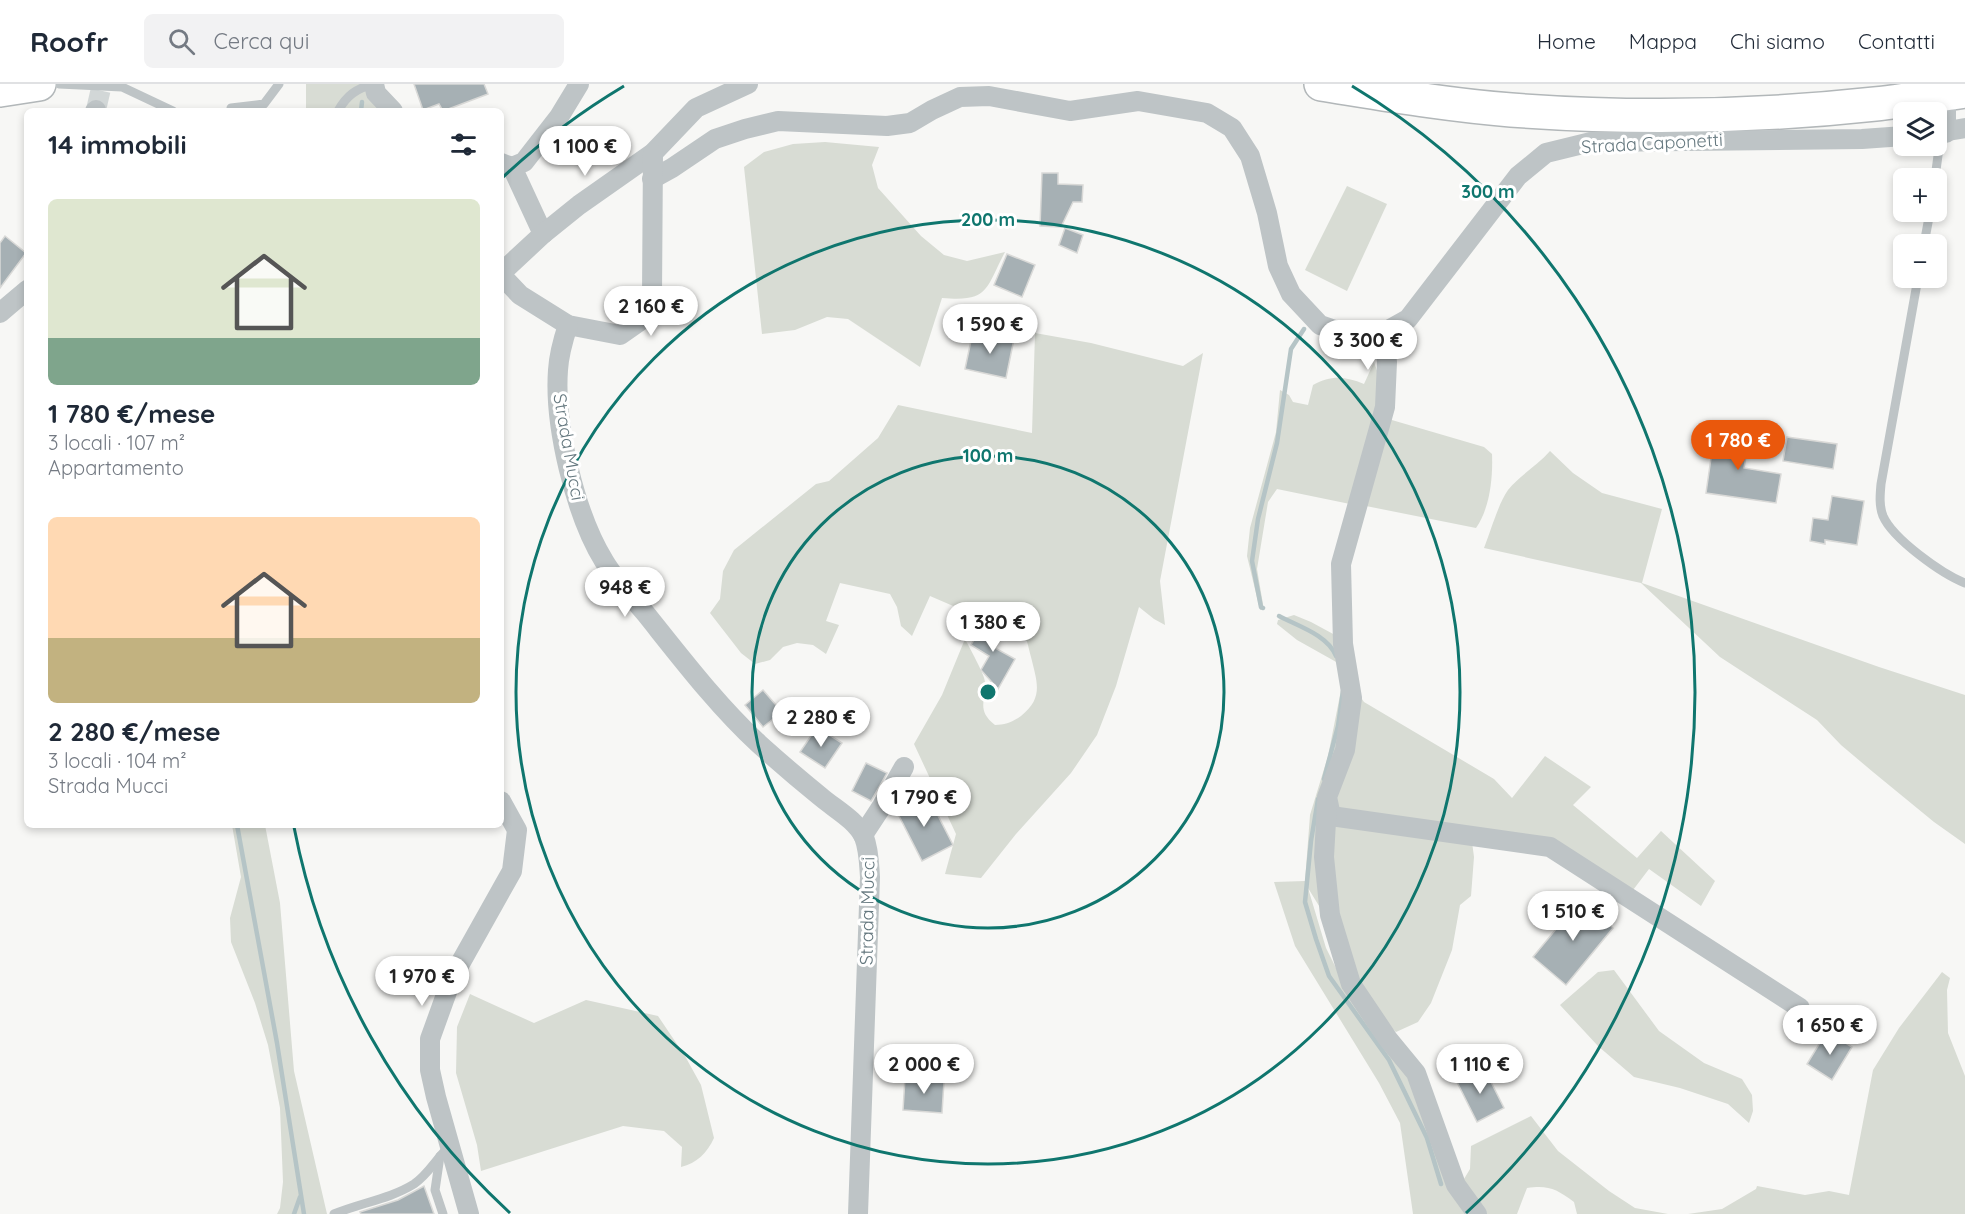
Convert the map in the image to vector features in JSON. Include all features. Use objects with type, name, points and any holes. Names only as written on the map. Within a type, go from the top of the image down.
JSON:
[{"type":"highway","points":[[0,90],[39,84]]},
{"type":"highway","points":[[1321,84],[1508,110],[1618,114],[1712,114],[1810,110],[1955,100]]},
{"type":"street","points":[[374,84],[376,93],[390,108]]},
{"type":"street","points":[[543,234],[506,165],[524,162],[559,117],[579,84]]},
{"type":"street","points":[[504,271],[579,204],[653,153],[696,108],[748,84]]},
{"type":"street","points":[[652,179],[715,139],[745,129],[778,121],[887,126],[910,123],[960,97],[989,96],[1070,111],[1138,101],[1207,113],[1232,128],[1250,156],[1267,213],[1278,266],[1291,294],[1320,325],[1352,336],[1383,333],[1387,362],[1385,407],[1341,564],[1343,644],[1352,698],[1345,750],[1327,797],[1324,857],[1330,915],[1351,984],[1388,1039],[1416,1073],[1456,1185],[1477,1214]]},
{"type":"street","points":[[1947,119],[1955,100]]},
{"type":"street","points":[[1947,132],[1965,128]]},
{"type":"street","name":"Strada Caponetti","points":[[1383,333],[1408,319],[1518,176],[1546,153],[1591,142],[1893,137]]},
{"type":"street","points":[[504,278],[519,295],[568,325],[620,335],[640,321],[652,295],[653,153]]},
{"type":"street","points":[[0,313],[24,293]]},
{"type":"street","name":"Strada Mucci","points":[[568,325],[558,369],[558,395],[563,432],[575,496],[584,521],[604,562],[679,656],[731,716],[785,768],[848,819],[863,835],[868,848],[870,877],[858,1214]]},
{"type":"street","points":[[863,835],[904,767]]},
{"type":"street","points":[[1327,797],[1332,816],[1550,847],[1800,1008]]},
{"type":"street","points":[[470,1214],[445,1150],[430,1070],[430,1039],[452,978],[512,871],[517,830],[504,806]]},
{"type":"lane","points":[[59,84],[122,87],[167,108]]},
{"type":"lane","points":[[231,108],[264,104],[279,84]]},
{"type":"lane","points":[[340,108],[344,99],[356,90],[374,84]]},
{"type":"lane","points":[[1916,288],[1879,500],[1884,518],[1898,535],[1925,560],[1965,583]]},
{"type":"lane","points":[[443,1214],[435,1190],[445,1150]]},
{"type":"lane","points":[[334,1214],[383,1198],[414,1184],[445,1150]]},
{"type":"shaded area","points":[[306,84],[371,84],[385,108],[306,108]]},
{"type":"shaded area","points":[[825,142],[879,147],[872,165],[878,188],[921,236],[944,255],[967,261],[1005,252],[984,291],[969,298],[942,298],[920,367],[848,319],[827,317],[795,330],[762,334],[744,167],[764,152],[793,144]]},
{"type":"shaded area","points":[[1347,186],[1387,204],[1347,291],[1305,270]]},
{"type":"shaded area","points":[[1035,333],[1091,343],[1183,366],[1203,353],[1160,581],[1165,625],[1139,607],[1116,686],[1097,735],[1071,773],[1016,834],[981,878],[945,874],[956,834],[914,744],[942,695],[965,639],[984,678],[983,705],[989,720],[995,725],[1006,724],[1018,718],[1028,709],[1036,696],[1037,682],[1027,641],[1019,627],[996,610],[979,603],[974,615],[930,596],[912,636],[901,626],[897,607],[890,594],[840,583],[826,621],[839,625],[826,654],[813,645],[797,643],[783,647],[770,660],[755,664],[741,653],[710,613],[720,599],[723,571],[734,550],[816,484],[829,481],[878,438],[898,405],[1032,433]]},
{"type":"shaded area","points":[[1374,362],[1380,379],[1380,392],[1350,504],[1277,489],[1268,502],[1257,569],[1264,610],[1260,610],[1247,556],[1250,528],[1276,432],[1280,390],[1289,395],[1293,402],[1308,405],[1313,385],[1338,378],[1351,379],[1364,384]]},
{"type":"shaded area","points":[[1385,418],[1484,447],[1492,454],[1490,492],[1485,511],[1476,528],[1361,505]]},
{"type":"shaded area","points":[[1550,451],[1573,473],[1602,493],[1662,509],[1642,583],[1965,695],[1965,844],[1873,772],[1841,745],[1817,720],[1720,657],[1641,583],[1484,548],[1508,490]]},
{"type":"shaded area","points":[[1294,615],[1335,635],[1355,689],[1364,702],[1494,779],[1512,798],[1545,756],[1591,787],[1573,805],[1637,858],[1661,831],[1715,881],[1701,906],[1649,869],[1630,894],[1558,846],[1472,842],[1474,857],[1471,896],[1460,905],[1452,950],[1431,1003],[1418,1022],[1396,1032],[1379,1017],[1308,888],[1326,948],[1348,992],[1395,1056],[1414,1088],[1472,1214],[1413,1214],[1400,1123],[1379,1083],[1295,946],[1274,882],[1305,881],[1310,815],[1328,756],[1341,690],[1338,663],[1297,640],[1277,624],[1278,620]]},
{"type":"shaded area","points":[[233,828],[266,828],[280,903],[294,1071],[327,1214],[277,1214],[280,1208],[283,1182],[280,1108],[268,1045],[255,1003],[231,942],[230,918],[241,877]]},
{"type":"shaded area","points":[[1614,970],[1659,1031],[1704,1063],[1742,1079],[1752,1095],[1753,1111],[1749,1123],[1728,1104],[1680,1088],[1634,1077],[1598,1046],[1560,1005],[1598,972]]},
{"type":"shaded area","points":[[1942,972],[1950,978],[1947,990],[1948,1033],[1965,1076],[1965,1214],[1688,1214],[1722,1209],[1756,1189],[1757,1186],[1805,1195],[1829,1191],[1849,1195],[1873,1070],[1899,1028]]},
{"type":"shaded area","points":[[470,994],[534,1023],[586,1000],[658,1016],[701,1085],[714,1138],[708,1148],[697,1160],[681,1167],[682,1147],[664,1131],[623,1126],[481,1171],[477,1145],[456,1073],[457,1027]]},
{"type":"shaded area","points":[[1531,1116],[1558,1151],[1609,1191],[1635,1208],[1668,1214],[1577,1214],[1574,1202],[1557,1191],[1541,1187],[1527,1188],[1517,1214],[1484,1214],[1461,1184],[1470,1169],[1471,1146]]},
{"type":"building","points":[[414,84],[484,84],[488,94],[451,108],[441,108],[439,104],[422,108]]},
{"type":"building","points":[[1042,173],[1058,173],[1058,184],[1083,185],[1082,202],[1073,202],[1061,227],[1040,226]]},
{"type":"building","points":[[1065,228],[1083,235],[1077,253],[1059,245]]},
{"type":"building","points":[[5,236],[24,251],[24,256],[0,288],[0,243]]},
{"type":"building","points":[[1007,254],[1035,265],[1022,297],[994,285]]},
{"type":"building","points":[[983,332],[1014,339],[1006,378],[965,369],[972,336],[982,338]]},
{"type":"building","points":[[1750,433],[1744,468],[1781,474],[1776,503],[1706,493],[1712,451],[1709,450],[1711,435]]},
{"type":"building","points":[[1787,437],[1837,444],[1833,469],[1783,461]]},
{"type":"building","points":[[1832,496],[1864,501],[1857,545],[1825,540],[1825,544],[1810,541],[1813,518],[1828,520]]},
{"type":"building","points":[[986,619],[1005,630],[995,648],[1015,659],[998,689],[981,670],[989,656],[971,645]]},
{"type":"building","points":[[763,690],[782,712],[763,727],[745,705]]},
{"type":"building","points":[[817,727],[842,743],[825,768],[800,752]]},
{"type":"building","points":[[866,763],[887,773],[871,801],[852,791]]},
{"type":"building","points":[[927,794],[953,845],[922,861],[896,810]]},
{"type":"building","points":[[1580,900],[1613,928],[1566,985],[1533,957]]},
{"type":"building","points":[[1827,1031],[1852,1047],[1832,1080],[1807,1064]]},
{"type":"building","points":[[1484,1068],[1504,1108],[1477,1122],[1457,1082]]},
{"type":"building","points":[[905,1078],[944,1081],[942,1113],[903,1110]]},
{"type":"building","points":[[424,1186],[434,1214],[361,1214],[360,1212],[398,1200]]},
{"type":"waterway","points":[[361,108],[362,102]]},
{"type":"waterway","points":[[1263,608],[1252,561],[1258,519],[1277,443],[1291,349],[1304,329]]},
{"type":"waterway","points":[[1279,616],[1319,637],[1326,642],[1336,656]]},
{"type":"waterway","points":[[1324,779],[1338,726],[1343,691]]},
{"type":"waterway","points":[[1318,799],[1305,902],[1316,939],[1329,976],[1389,1060],[1427,1138],[1441,1184]]},
{"type":"waterway","points":[[238,828],[277,1043],[304,1214]]},
{"type":"waterway","points":[[294,1214],[300,1197]]},
{"type":"tunnel","points":[[96,108],[102,84]]}]
